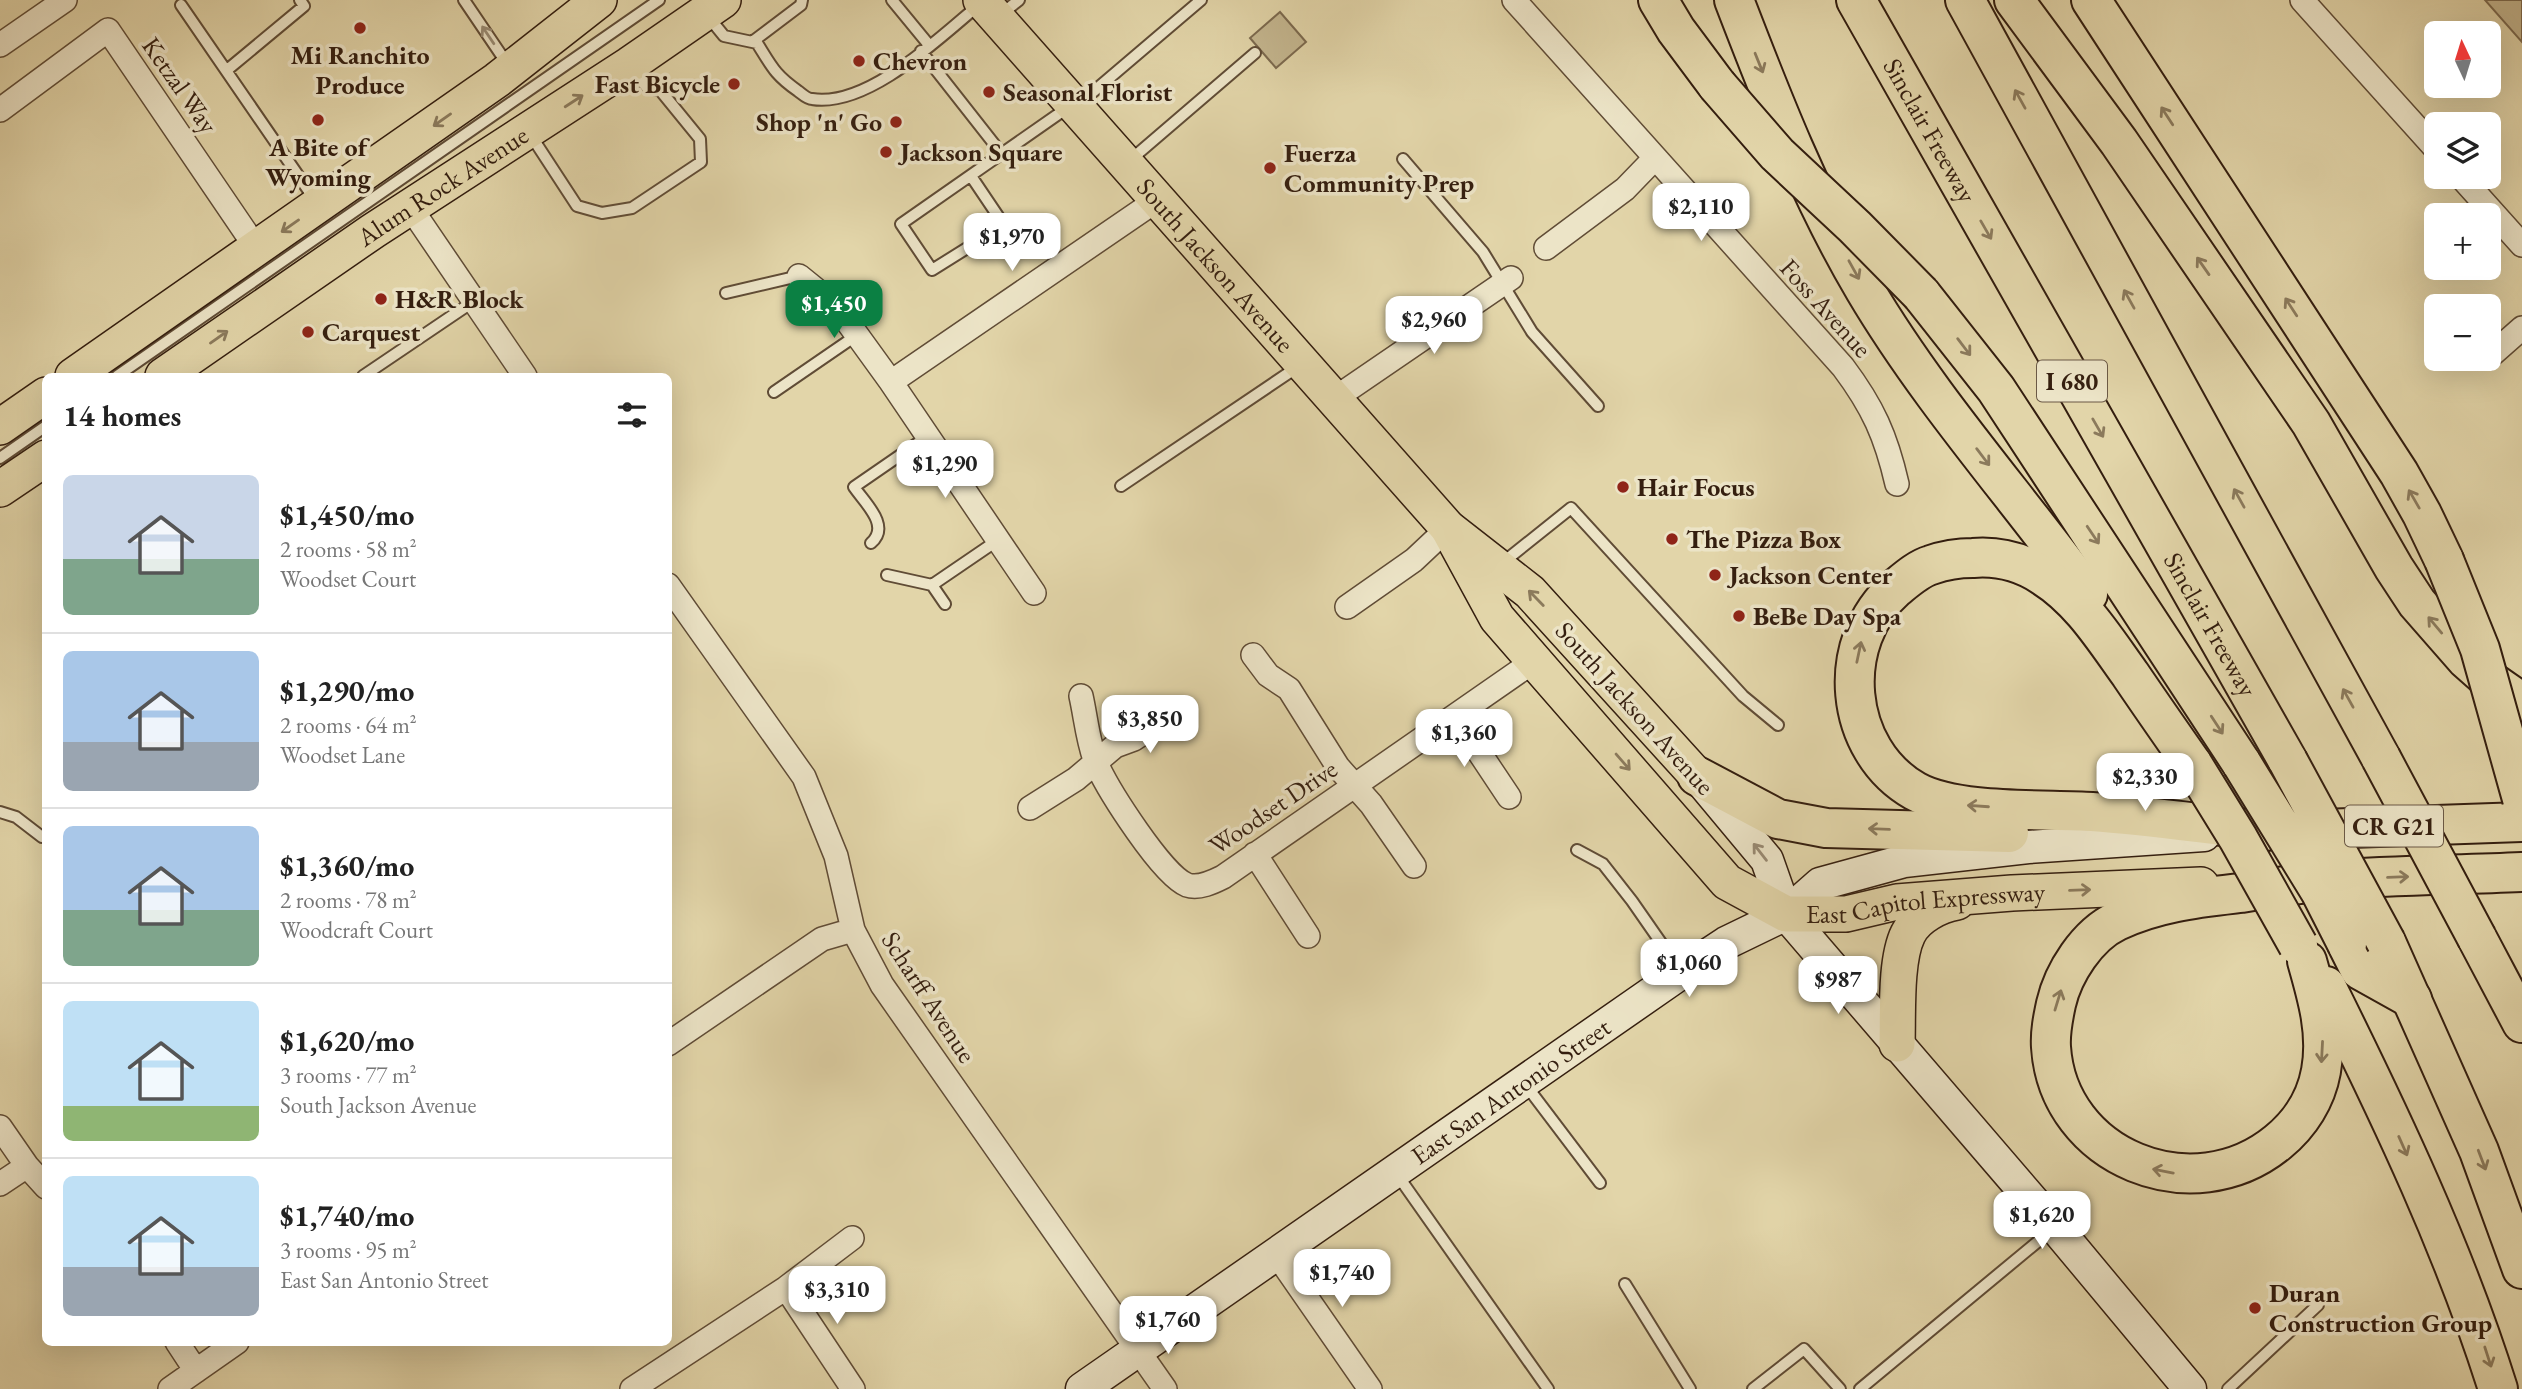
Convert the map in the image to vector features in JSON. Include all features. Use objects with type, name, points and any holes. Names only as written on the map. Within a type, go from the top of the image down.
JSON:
[{"type":"highway","points":[[1658,0],[1676,30],[1717,85],[1777,154],[1921,294],[1996,389],[2242,764],[2313,880],[2360,970],[2412,999]]},
{"type":"highway","points":[[1734,0],[1816,196],[1866,290],[1920,374],[2119,636],[2158,696],[2193,765]]},
{"type":"highway","name":"Sinclair Freeway","points":[[1856,0],[2288,761],[2386,942],[2479,1151],[2522,1269]]},
{"type":"highway","points":[[1965,0],[2381,758],[2522,1023]]},
{"type":"highway","points":[[2014,0],[2119,142],[2311,423],[2393,568],[2417,603],[2466,659],[2522,703]]},
{"type":"highway","points":[[2091,0],[2381,444],[2422,514],[2480,649],[2522,799]]},
{"type":"highway","points":[[2266,831],[2095,812],[1948,804],[1916,792],[1892,776],[1868,743],[1859,721],[1854,698],[1855,678],[1864,632],[1875,611],[1909,576],[1929,565],[1982,557],[2005,559],[2027,566],[2045,577],[2089,616],[2193,765],[2238,838],[2303,953],[2323,978],[2431,1208],[2461,1281],[2498,1389]]},
{"type":"highway","points":[[1697,776],[1778,819],[1826,828],[1996,833],[2266,831]]},
{"type":"highway","name":"East Capitol Expressway","points":[[2266,831],[2522,821]]},
{"type":"highway","name":"East Capitol Expressway","points":[[2330,880],[2522,873]]},
{"type":"highway","points":[[2303,953],[2321,1022],[2321,1070],[2315,1093],[2304,1113],[2289,1133],[2268,1151],[2245,1163],[2194,1175],[2141,1167],[2114,1153],[2094,1136],[2064,1096],[2050,1046],[2052,1023],[2057,999],[2067,974],[2095,937],[2113,923],[2167,903],[2330,880]]},
{"type":"main road","name":"Alum Rock Avenue","points":[[77,373],[512,70],[599,0]]},
{"type":"main road","name":"South Jackson Avenue","points":[[995,5],[1074,105],[1448,528],[1530,592],[1697,776],[1767,860],[1786,914]]},
{"type":"main road","name":"Alum Rock Avenue","points":[[167,373],[410,207],[629,65],[714,6]]},
{"type":"main road","points":[[0,427],[42,398]]},
{"type":"main road","points":[[0,489],[42,461]]},
{"type":"main road","name":"South Jackson Avenue","points":[[1448,528],[1497,618],[1534,661],[1727,882],[1786,914],[2055,1227],[2190,1389]]},
{"type":"main road","name":"East Capitol Expressway","points":[[1786,914],[1820,884],[1904,861],[2028,848],[2266,831]]},
{"type":"main road","name":"East Capitol Expressway","points":[[1786,914],[1846,914],[1896,902],[2012,893],[2330,880]]},
{"type":"main road","points":[[1897,1044],[1901,963],[1908,934],[1922,917],[1948,903],[2012,893]]},
{"type":"main road","name":"East San Antonio Street","points":[[1082,1389],[1525,1084],[1682,972],[1726,943],[1786,914]]},
{"type":"street","points":[[0,45],[65,0]]},
{"type":"street","name":"Foss Avenue","points":[[1514,0],[1843,367],[1884,434],[1897,484]]},
{"type":"street","points":[[2302,0],[2424,136]]},
{"type":"street","name":"Ketzal Way","points":[[0,110],[108,30],[257,248]]},
{"type":"street","points":[[1546,248],[1626,189],[1656,158]]},
{"type":"street","points":[[2472,189],[2522,245]]},
{"type":"street","points":[[891,382],[1157,200]]},
{"type":"street","points":[[410,207],[523,373]]},
{"type":"street","points":[[799,276],[836,306],[891,382],[1034,593]]},
{"type":"street","points":[[1334,399],[1507,280]]},
{"type":"street","points":[[2501,347],[2522,328]]},
{"type":"street","points":[[1347,607],[1414,560],[1448,528]]},
{"type":"street","name":"Scharff Avenue","points":[[672,591],[804,777],[836,856],[853,930],[883,985],[1165,1389]]},
{"type":"street","points":[[1253,655],[1268,675],[1289,690],[1338,767],[1371,804],[1413,866]]},
{"type":"street","name":"Woodset Drive","points":[[1081,696],[1096,762],[1111,791],[1162,864],[1174,876],[1189,886],[1206,885],[1223,877],[1534,661]]},
{"type":"street","points":[[1030,808],[1076,779],[1115,746],[1134,739],[1178,710]]},
{"type":"street","points":[[1455,716],[1509,797]]},
{"type":"street","points":[[1255,854],[1308,936]]},
{"type":"street","points":[[672,1041],[822,939],[853,930]]},
{"type":"street","points":[[0,1127],[42,1183]]},
{"type":"street","points":[[0,1184],[27,1166]]},
{"type":"street","points":[[632,1389],[786,1288],[852,1238]]},
{"type":"street","points":[[1277,1255],[1370,1389]]},
{"type":"street","points":[[786,1288],[853,1389]]},
{"type":"street","points":[[180,1346],[196,1371]]},
{"type":"street","points":[[170,1389],[231,1346]]},
{"type":"lane","points":[[227,70],[304,5],[300,0]]},
{"type":"lane","points":[[464,0],[512,70]]},
{"type":"lane","name":"Alum Rock Avenue","points":[[121,373],[659,0]]},
{"type":"lane","points":[[752,42],[801,5],[802,0]]},
{"type":"lane","points":[[892,0],[1002,154]]},
{"type":"lane","points":[[971,176],[1004,225],[932,270],[901,224],[1074,105],[1201,0]]},
{"type":"lane","points":[[181,5],[319,205]]},
{"type":"lane","points":[[714,6],[724,36],[757,43],[778,77],[810,100],[838,98],[872,87],[893,75],[925,48],[995,5]]},
{"type":"lane","points":[[1126,164],[1255,53]]},
{"type":"lane","points":[[528,131],[577,206],[602,213],[632,208],[701,162],[700,139],[694,130],[660,90],[647,88],[629,65]]},
{"type":"lane","points":[[1402,159],[1507,280],[1532,332],[1598,406]]},
{"type":"lane","points":[[726,293],[799,276]]},
{"type":"lane","points":[[368,373],[474,302]]},
{"type":"lane","points":[[774,392],[857,335]]},
{"type":"lane","points":[[1121,486],[1302,363]]},
{"type":"lane","points":[[0,458],[42,429]]},
{"type":"lane","points":[[871,543],[878,534],[878,522],[854,487],[928,436]]},
{"type":"lane","points":[[1498,567],[1571,508],[1743,696],[1778,725]]},
{"type":"lane","points":[[932,585],[998,540]]},
{"type":"lane","points":[[887,575],[932,585],[945,604]]},
{"type":"lane","points":[[0,812],[16,817],[42,836]]},
{"type":"lane","points":[[1577,850],[1603,864],[1682,972]]},
{"type":"lane","points":[[1525,1084],[1600,1183]]},
{"type":"lane","points":[[1396,1173],[1548,1389]]},
{"type":"lane","points":[[1860,1389],[2055,1227]]},
{"type":"lane","points":[[1625,1284],[1690,1389]]},
{"type":"lane","points":[[2228,1389],[2318,1305]]},
{"type":"lane","points":[[1753,1389],[1804,1349],[1840,1389]]},
{"type":"shaded area","points":[[2485,0],[2522,0],[2522,42]]},
{"type":"shaded area","points":[[1280,12],[1306,42],[1276,68],[1250,38]]},
{"type":"place","name":"Mi Ranchito Produce","points":[[360,28]]},
{"type":"place","name":"Chevron","points":[[859,61]]},
{"type":"place","name":"Fast Bicycle","points":[[734,84]]},
{"type":"place","name":"Seasonal Florist","points":[[989,92]]},
{"type":"place","name":"A Bite of Wyoming","points":[[318,120]]},
{"type":"place","name":"Shop 'n' Go","points":[[896,122]]},
{"type":"place","name":"Jackson Square","points":[[886,152]]},
{"type":"place","name":"Fuerza Community Prep","points":[[1270,168]]},
{"type":"place","name":"H&R Block","points":[[381,299]]},
{"type":"place","name":"Carquest","points":[[308,332]]},
{"type":"place","name":"Hair Focus","points":[[1623,487]]},
{"type":"place","name":"The Pizza Box","points":[[1672,539]]},
{"type":"place","name":"Jackson Center","points":[[1715,575]]},
{"type":"place","name":"BeBe Day Spa","points":[[1739,616]]},
{"type":"place","name":"Duran Construction Group","points":[[2255,1308]]}]
